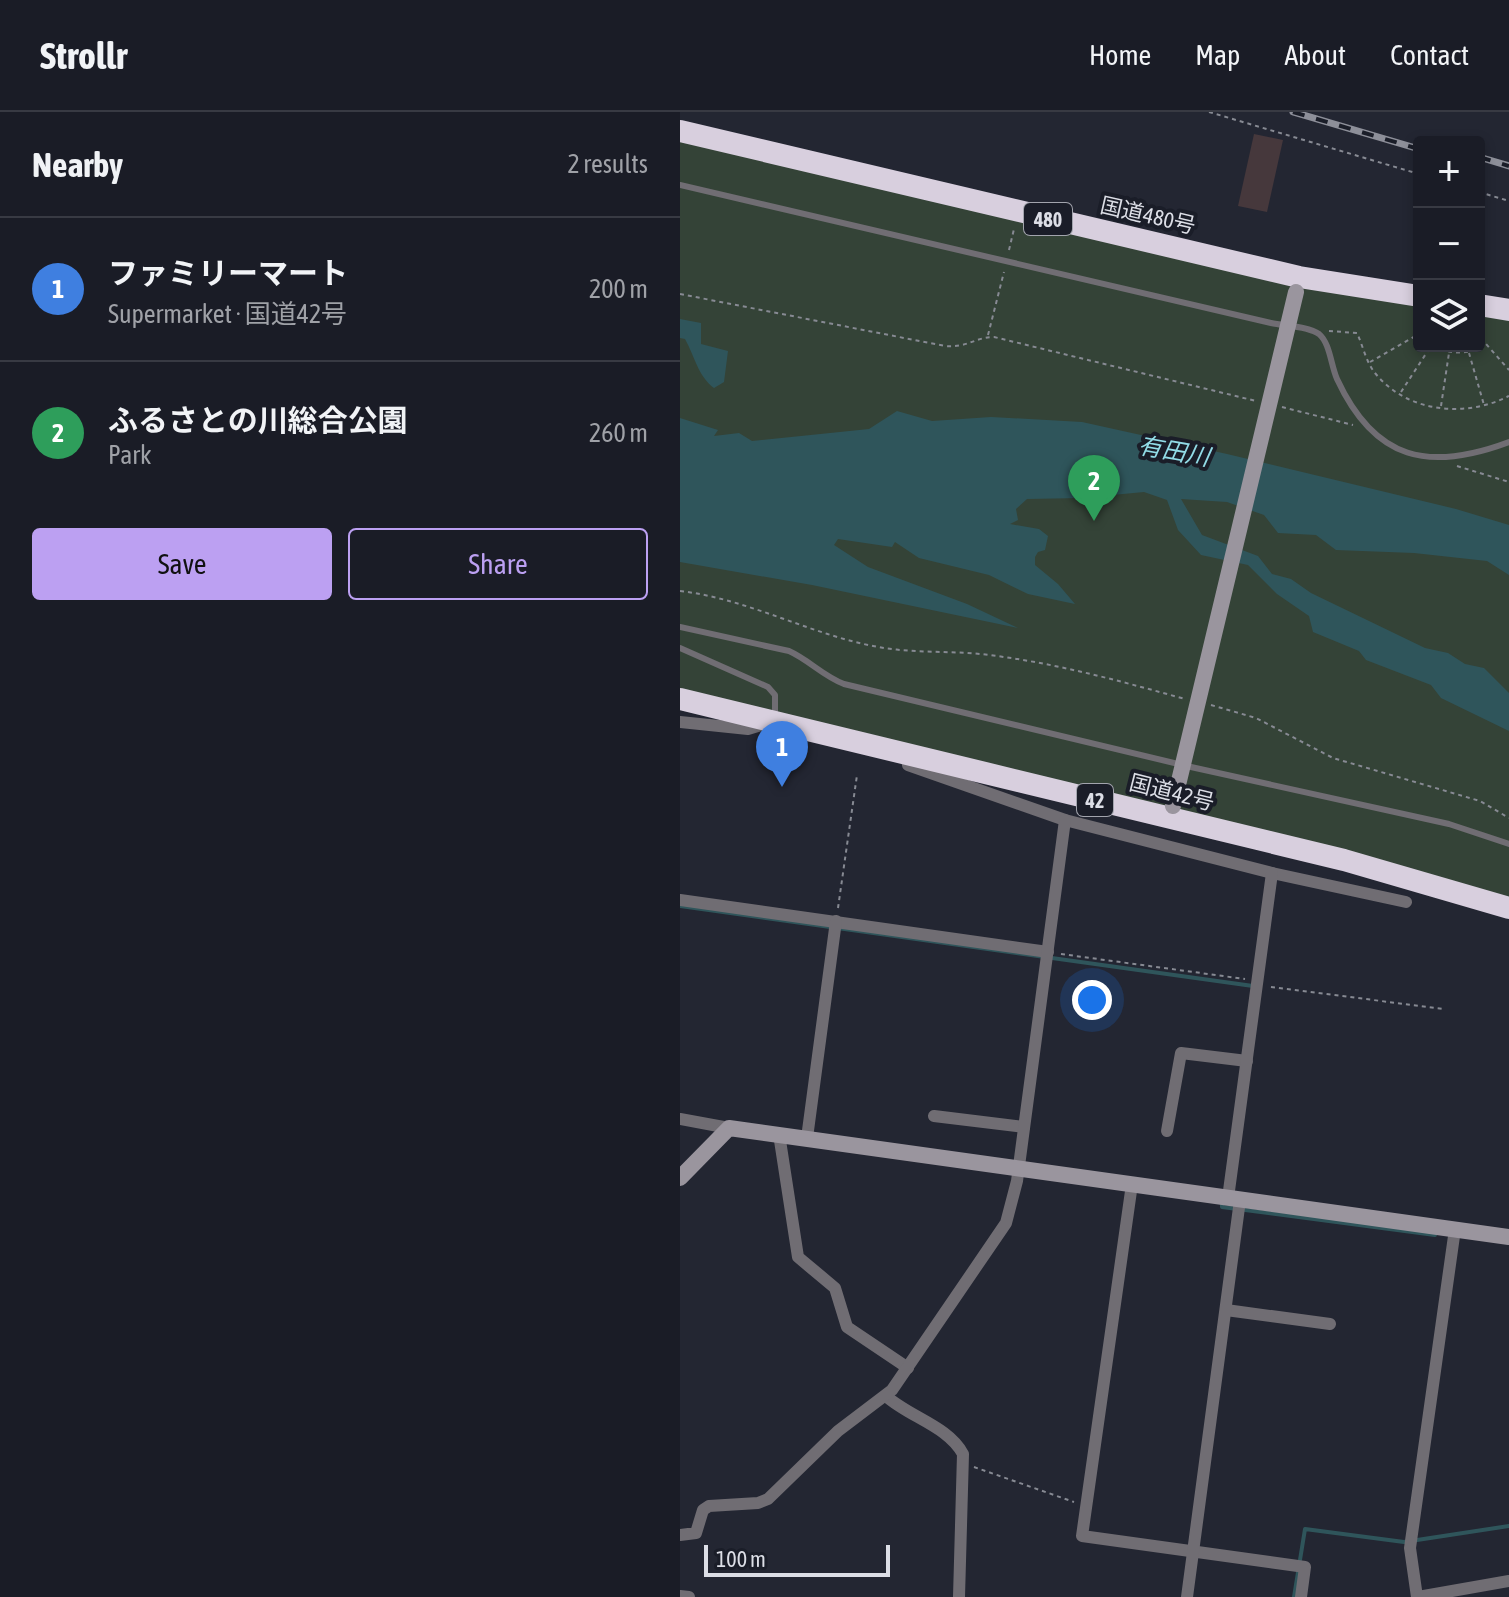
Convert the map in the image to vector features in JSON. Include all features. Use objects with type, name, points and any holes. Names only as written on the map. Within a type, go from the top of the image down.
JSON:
[{"type":"highway","name":"国道480号","points":[[680,131],[1297,284],[1413,295]]},
{"type":"highway","points":[[1485,306],[1509,310]]},
{"type":"highway","name":"国道42号","points":[[680,699],[906,754],[1172,812],[1509,908]]},
{"type":"street","points":[[1172,812],[1297,284]]},
{"type":"street","points":[[680,722],[748,729],[768,720]]},
{"type":"street","points":[[906,754],[908,765],[1065,820],[1272,873],[1406,902]]},
{"type":"street","points":[[680,1535],[696,1533],[703,1510],[709,1506],[758,1503],[768,1499],[838,1431],[886,1396],[1006,1223],[1019,1168],[1065,820]]},
{"type":"street","points":[[1187,1597],[1226,1310],[1247,1061],[1272,873]]},
{"type":"street","points":[[680,900],[1048,952]]},
{"type":"street","points":[[807,1138],[836,921]]},
{"type":"street","points":[[1167,1131],[1181,1053],[1247,1061]]},
{"type":"street","points":[[934,1116],[1024,1127]]},
{"type":"street","points":[[680,1119],[1509,1237]]},
{"type":"street","points":[[680,1178],[729,1128]]},
{"type":"street","points":[[779,1134],[798,1257],[835,1288],[847,1327],[908,1368]]},
{"type":"street","points":[[1132,1184],[1082,1536],[1305,1567],[1301,1597]]},
{"type":"street","points":[[1455,1229],[1410,1548],[1418,1597],[1509,1581]]},
{"type":"street","points":[[1226,1310],[1330,1324]]},
{"type":"street","points":[[886,1396],[904,1411],[951,1438],[962,1451],[959,1597]]},
{"type":"street","points":[[680,1596],[689,1597]]},
{"type":"lane","points":[[680,185],[1311,330],[1324,340],[1341,388],[1370,429],[1386,443],[1408,453],[1436,458],[1475,453],[1509,442]]},
{"type":"lane","points":[[680,627],[789,651],[821,674],[844,684],[1191,767],[1449,824],[1509,844]]},
{"type":"lane","points":[[680,648],[772,690],[776,701],[768,720]]},
{"type":"path","points":[[1209,112],[1413,172]]},
{"type":"path","points":[[1485,194],[1509,201]]},
{"type":"path","points":[[1009,248],[1016,219]]},
{"type":"path","points":[[988,336],[1007,261]]},
{"type":"path","points":[[680,294],[945,346],[967,345],[988,336],[1262,403]]},
{"type":"path","points":[[1311,330],[1357,333],[1378,377],[1411,400],[1440,408],[1469,409],[1509,396]]},
{"type":"path","points":[[1369,363],[1413,337]]},
{"type":"path","points":[[1485,344],[1509,370]]},
{"type":"path","points":[[1400,394],[1428,352]]},
{"type":"path","points":[[1440,408],[1449,352]]},
{"type":"path","points":[[1469,352],[1484,405]]},
{"type":"path","points":[[1278,406],[1370,429]]},
{"type":"path","points":[[1453,465],[1509,482]]},
{"type":"path","points":[[680,591],[742,603],[874,647],[1025,660],[1191,700]]},
{"type":"path","points":[[1206,704],[1256,718],[1333,758],[1480,801],[1509,818]]},
{"type":"path","points":[[836,921],[857,775]]},
{"type":"path","points":[[1048,952],[1444,1009]]},
{"type":"path","points":[[964,1463],[1086,1506]]},
{"type":"shaded area","points":[[680,140],[1413,304],[1413,352],[1485,352],[1485,314],[1509,317],[1509,904],[680,695]]},
{"type":"water","points":[[680,319],[701,323],[701,344],[728,351],[724,382],[714,388],[700,372],[685,339],[680,338]]},
{"type":"water","name":"有田川","points":[[897,411],[932,421],[991,417],[1082,422],[1456,509],[1509,525],[1509,575],[1487,561],[1414,553],[1336,550],[1316,535],[1278,533],[1264,515],[1227,502],[1181,499],[1202,535],[1258,556],[1272,574],[1291,579],[1311,593],[1425,648],[1448,653],[1465,664],[1484,668],[1509,693],[1509,731],[1441,698],[1431,685],[1366,660],[1359,651],[1313,632],[1309,616],[1277,594],[1248,565],[1201,555],[1178,530],[1167,500],[1144,492],[1102,496],[1098,502],[1081,498],[1027,499],[1016,509],[1018,520],[1010,524],[1039,529],[1048,536],[1045,550],[1035,557],[1035,565],[1058,584],[1075,604],[1028,594],[989,575],[919,558],[895,542],[892,547],[838,539],[834,545],[868,567],[967,604],[1018,628],[812,585],[680,562],[680,418],[718,430],[714,436],[739,433],[752,441],[869,429]]},
{"type":"building","points":[[1254,134],[1283,140],[1267,212],[1238,206]]},
{"type":"waterway","points":[[680,906],[1253,986]]},
{"type":"waterway","points":[[1222,1203],[1222,1207],[1435,1235]]},
{"type":"waterway","points":[[1294,1597],[1305,1529],[1404,1542],[1509,1526]]},
{"type":"railway","points":[[1293,112],[1413,147]]},
{"type":"railway","points":[[1485,159],[1509,166]]},
{"type":"place","name":"ふるさとの川総合公園","points":[[1094,521]]},
{"type":"place","name":"ファミリーマート","points":[[782,787]]}]
